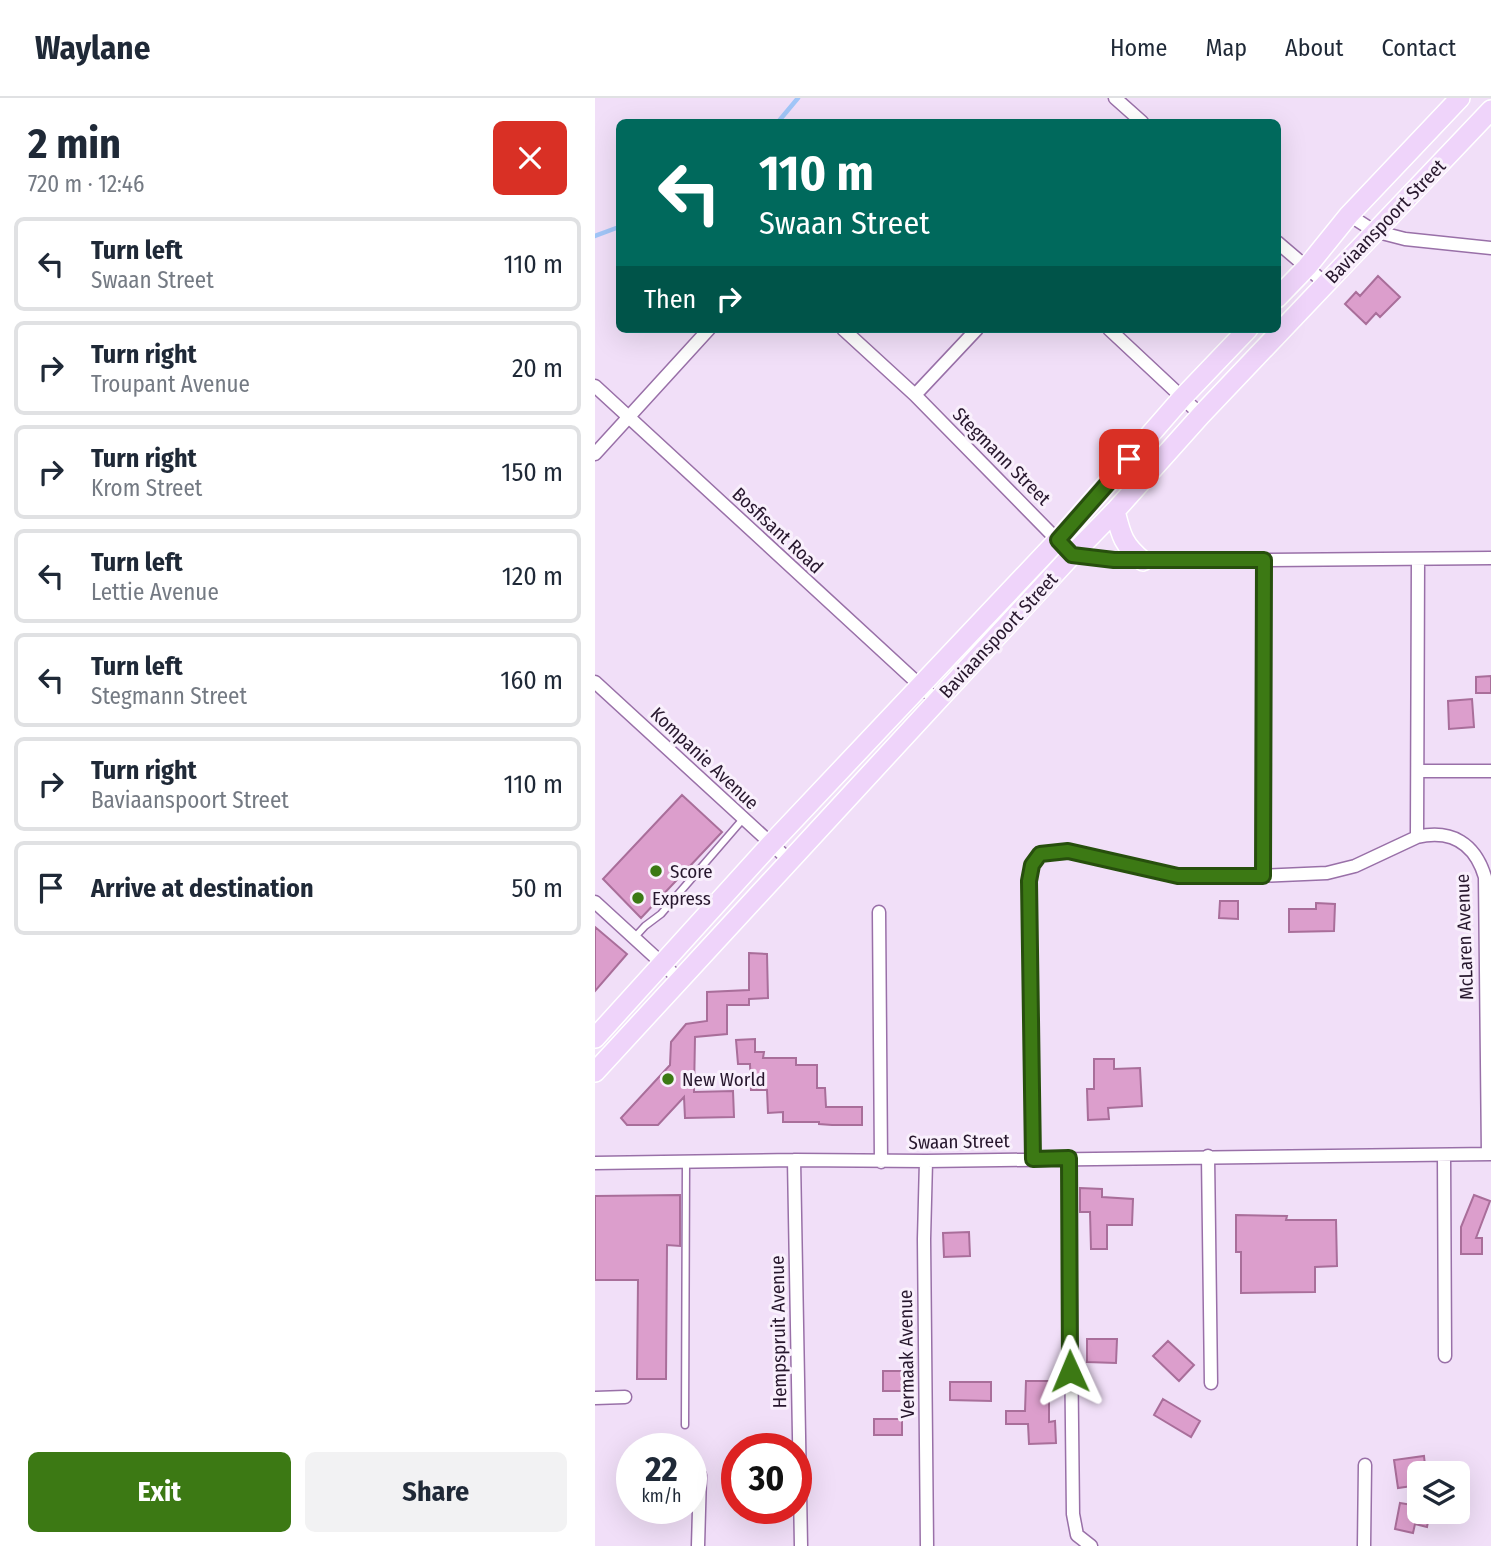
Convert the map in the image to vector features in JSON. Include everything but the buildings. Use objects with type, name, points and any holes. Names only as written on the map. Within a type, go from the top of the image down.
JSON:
[{"type":"main road","name":"Baviaanspoort Street","points":[[1281,294],[1307,267],[1349,215],[1460,98]]},
{"type":"main road","name":"Baviaanspoort Street","points":[[1281,330],[1491,110]]},
{"type":"main road","name":"Baviaanspoort Street","points":[[595,1038],[770,845],[1058,540],[1182,398],[1244,333]]},
{"type":"main road","name":"Baviaanspoort Street","points":[[595,1072],[1278,333]]},
{"type":"main road","points":[[1115,511],[1126,546],[1143,561]]},
{"type":"street","points":[[1115,98],[1139,119]]},
{"type":"street","points":[[1349,215],[1374,231],[1405,240],[1491,248]]},
{"type":"street","points":[[1281,245],[1325,283]]},
{"type":"street","points":[[595,454],[705,333]]},
{"type":"street","name":"Stegmann Street","points":[[847,333],[915,395],[1072,555]]},
{"type":"street","points":[[915,395],[973,333]]},
{"type":"street","points":[[1113,333],[1201,415]]},
{"type":"street","name":"Bosfisant Road","points":[[595,386],[937,701]]},
{"type":"street","points":[[1072,555],[1143,561],[1491,558]]},
{"type":"street","points":[[1033,1159],[1029,881],[1032,865],[1040,854],[1068,851],[1178,876],[1327,873],[1355,866],[1417,837],[1418,559]]},
{"type":"street","points":[[1263,876],[1264,560]]},
{"type":"street","name":"Kompanie Avenue","points":[[595,682],[770,845],[790,860]]},
{"type":"street","points":[[1418,771],[1491,771]]},
{"type":"street","name":"McLaren Avenue","points":[[1417,837],[1445,836],[1468,845],[1480,859],[1485,877],[1489,1154]]},
{"type":"street","points":[[595,902],[679,979]]},
{"type":"street","points":[[879,912],[881,1162]]},
{"type":"street","name":"Swaan Street","points":[[595,1163],[1489,1154]]},
{"type":"street","points":[[1444,1155],[1445,1356]]},
{"type":"street","points":[[1208,1156],[1211,1383]]},
{"type":"street","points":[[1069,1158],[1073,1514],[1077,1535],[1091,1546]]},
{"type":"street","name":"Hempspruit Avenue","points":[[794,1160],[801,1546]]},
{"type":"street","name":"Vermaak Avenue","points":[[926,1161],[924,1239],[927,1546]]},
{"type":"street","points":[[595,1398],[625,1397]]},
{"type":"street","points":[[1363,1546],[1365,1465]]},
{"type":"street","points":[[698,1546],[699,1524]]},
{"type":"lane","points":[[634,938],[661,915],[743,819]]},
{"type":"lane","points":[[685,1425],[686,1161]]},
{"type":"waterway","points":[[780,119],[798,98]]},
{"type":"waterway","points":[[595,236],[616,228]]},
{"type":"place","name":"Score","points":[[656,871]]},
{"type":"place","name":"Express","points":[[638,898]]},
{"type":"place","name":"New World","points":[[668,1079]]},
{"type":"route","points":[[1070,1371],[1069,1158],[1033,1159],[1029,881],[1032,865],[1040,854],[1068,851],[1178,876],[1263,876],[1264,560],[1143,561],[1072,555],[1058,540],[1129,459]]}]
